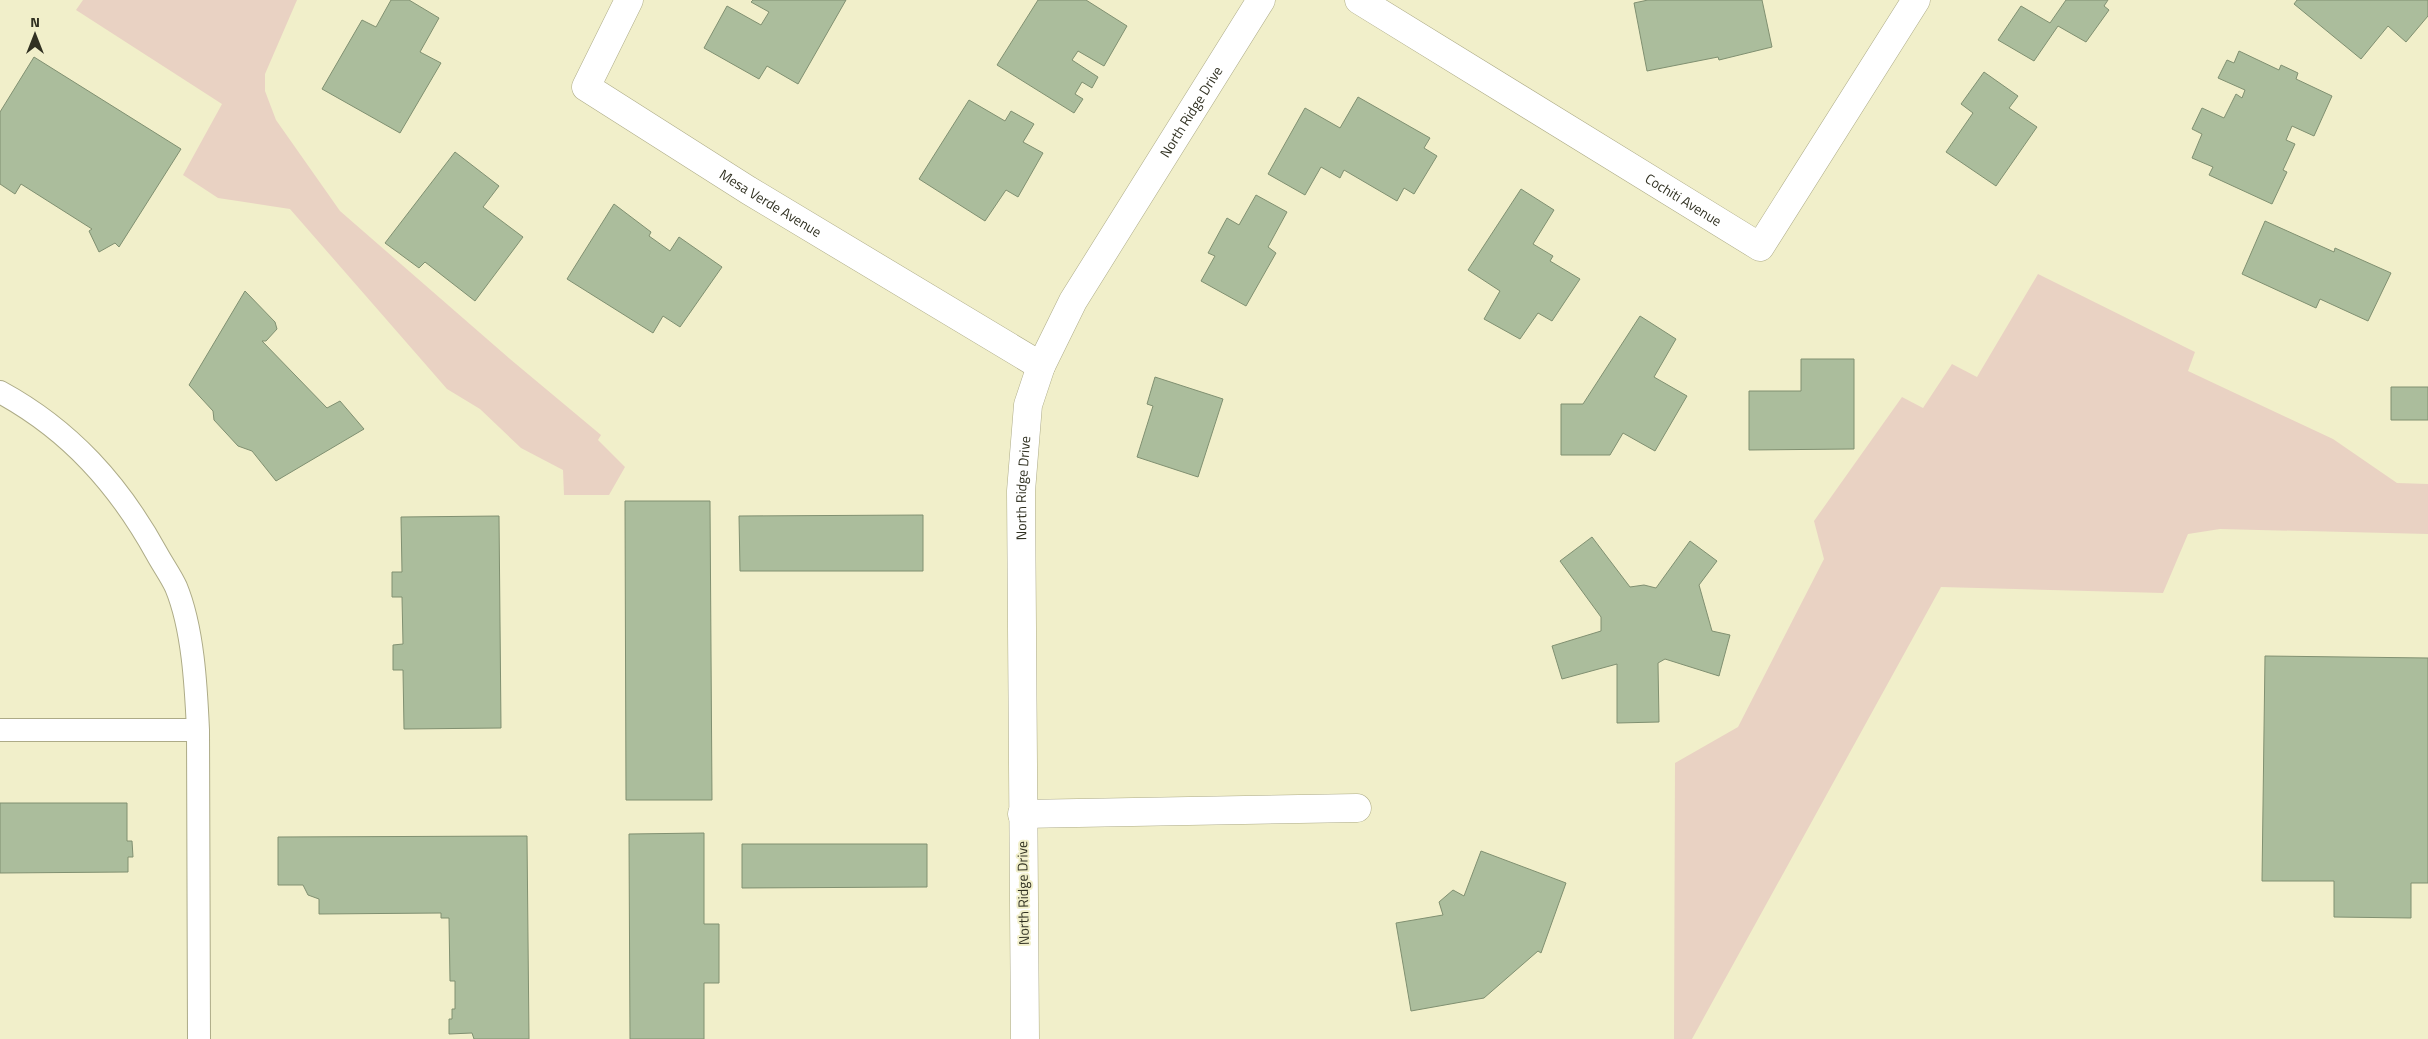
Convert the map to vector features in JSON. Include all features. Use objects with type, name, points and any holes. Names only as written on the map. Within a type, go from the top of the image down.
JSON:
[{"type":"street","name":"Mesa Verde Avenue","points":[[629,0],[586,87],[748,190],[1041,366]]},
{"type":"street","name":"North Ridge Drive","points":[[1025,1039],[1022,814],[1022,472],[1028,405],[1041,366],[1073,301],[1261,0]]},
{"type":"street","name":"Cochiti Avenue","points":[[1359,0],[1760,246],[1916,0]]},
{"type":"street","points":[[1022,814],[1357,808]]},
{"type":"lane","points":[[0,392],[52,424],[83,453],[118,491],[150,541],[176,588],[187,630],[195,680],[198,730],[198,1039]]},
{"type":"lane","points":[[0,730],[198,730]]},
{"type":"shaded area","points":[[83,0],[297,0],[265,74],[265,91],[276,120],[340,211],[510,359],[601,435],[598,440],[625,467],[609,495],[564,495],[563,470],[521,448],[480,409],[447,389],[290,209],[218,198],[183,175],[222,104],[76,10]]},
{"type":"shaded area","points":[[2038,274],[2195,352],[2188,371],[2333,439],[2397,483],[2428,484],[2428,534],[2220,529],[2188,534],[2163,593],[1941,587],[1692,1039],[1674,1039],[1675,763],[1738,727],[1824,559],[1814,521],[1902,397],[1923,408],[1952,364],[1977,377]]},
{"type":"building","points":[[391,0],[409,0],[439,18],[420,52],[441,63],[400,133],[322,89],[362,20],[376,27]]},
{"type":"building","points":[[753,0],[846,0],[798,84],[767,66],[759,79],[704,48],[727,6],[761,25],[769,12],[751,2]]},
{"type":"building","points":[[1038,0],[1086,0],[1127,26],[1104,66],[1078,51],[1072,60],[1098,77],[1092,88],[1082,82],[1075,94],[1083,99],[1074,113],[997,65]]},
{"type":"building","points":[[1648,0],[1762,0],[1772,47],[1719,60],[1718,57],[1647,71],[1634,3]]},
{"type":"building","points":[[2066,0],[2108,0],[2104,6],[2109,10],[2086,42],[2058,26],[2034,61],[1998,40],[2021,6],[2050,23]]},
{"type":"building","points":[[2297,0],[2428,0],[2428,16],[2406,42],[2388,26],[2361,59],[2294,4]]},
{"type":"building","points":[[2239,51],[2279,70],[2281,65],[2298,73],[2296,79],[2332,96],[2314,136],[2292,126],[2286,140],[2295,144],[2283,170],[2287,172],[2272,204],[2209,175],[2213,167],[2192,158],[2202,134],[2192,129],[2202,108],[2224,118],[2236,94],[2242,98],[2245,90],[2218,78],[2227,60],[2234,63]]},
{"type":"building","points":[[34,57],[181,149],[119,247],[115,243],[99,252],[89,231],[92,229],[21,184],[15,194],[0,184],[0,112]]},
{"type":"building","points":[[1984,72],[2018,96],[2009,108],[2037,127],[1996,186],[1946,152],[1973,113],[1961,104]]},
{"type":"building","points":[[1358,97],[1430,138],[1424,148],[1437,156],[1414,194],[1404,188],[1397,201],[1344,170],[1340,178],[1321,167],[1305,195],[1268,174],[1305,108],[1340,128]]},
{"type":"building","points":[[969,100],[1005,121],[1011,111],[1034,124],[1023,142],[1043,153],[1018,197],[1006,190],[985,221],[919,179]]},
{"type":"building","points":[[455,152],[499,186],[483,207],[523,237],[475,301],[425,262],[419,268],[385,243]]},
{"type":"building","points":[[1521,189],[1554,210],[1533,244],[1553,256],[1550,261],[1580,279],[1552,321],[1538,313],[1520,339],[1484,319],[1500,291],[1468,270]]},
{"type":"building","points":[[1256,195],[1287,212],[1268,247],[1276,253],[1246,306],[1201,281],[1215,256],[1208,253],[1227,218],[1239,225]]},
{"type":"building","points":[[614,204],[651,232],[649,236],[670,251],[679,237],[722,267],[680,327],[663,316],[653,333],[567,279]]},
{"type":"building","points":[[2265,221],[2334,252],[2335,248],[2391,273],[2368,321],[2320,299],[2316,308],[2242,274]]},
{"type":"building","points":[[245,291],[275,322],[277,329],[266,341],[262,341],[327,408],[340,401],[364,429],[276,481],[252,451],[238,446],[214,420],[213,411],[189,385]]},
{"type":"building","points":[[1640,316],[1676,339],[1654,377],[1687,396],[1655,451],[1623,433],[1610,455],[1561,455],[1561,404],[1583,404]]},
{"type":"building","points":[[1801,359],[1854,359],[1854,449],[1749,450],[1749,391],[1801,391]]},
{"type":"building","points":[[1155,377],[1223,399],[1198,477],[1137,457],[1153,406],[1147,404]]},
{"type":"building","points":[[2391,387],[2428,387],[2428,420],[2391,420]]},
{"type":"building","points":[[625,501],[710,501],[712,800],[626,800]]},
{"type":"building","points":[[923,515],[923,571],[740,571],[739,516]]},
{"type":"building","points":[[499,516],[501,728],[404,729],[403,670],[393,670],[393,645],[403,644],[402,597],[392,597],[392,572],[402,572],[401,517]]},
{"type":"building","points":[[1592,537],[1630,587],[1644,585],[1656,588],[1690,541],[1717,561],[1699,585],[1712,631],[1730,635],[1719,676],[1665,659],[1658,663],[1659,722],[1617,723],[1617,664],[1562,679],[1552,646],[1601,631],[1601,617],[1560,561]]},
{"type":"building","points":[[2265,656],[2428,658],[2428,883],[2411,883],[2411,918],[2334,917],[2334,881],[2262,881]]},
{"type":"building","points":[[0,803],[127,803],[127,841],[132,841],[133,857],[128,857],[128,872],[0,873]]},
{"type":"building","points":[[704,833],[704,924],[719,924],[719,983],[704,983],[704,1039],[630,1039],[629,834]]},
{"type":"building","points":[[527,836],[529,1039],[474,1039],[472,1033],[449,1034],[449,1019],[452,1019],[452,1009],[455,1009],[455,981],[450,981],[449,918],[441,918],[441,913],[319,914],[319,899],[308,895],[303,885],[278,885],[278,837]]},
{"type":"building","points":[[742,844],[927,844],[927,887],[742,888]]},
{"type":"building","points":[[1481,851],[1566,883],[1541,953],[1538,951],[1484,998],[1411,1011],[1396,923],[1443,915],[1439,902],[1453,890],[1464,896]]}]
